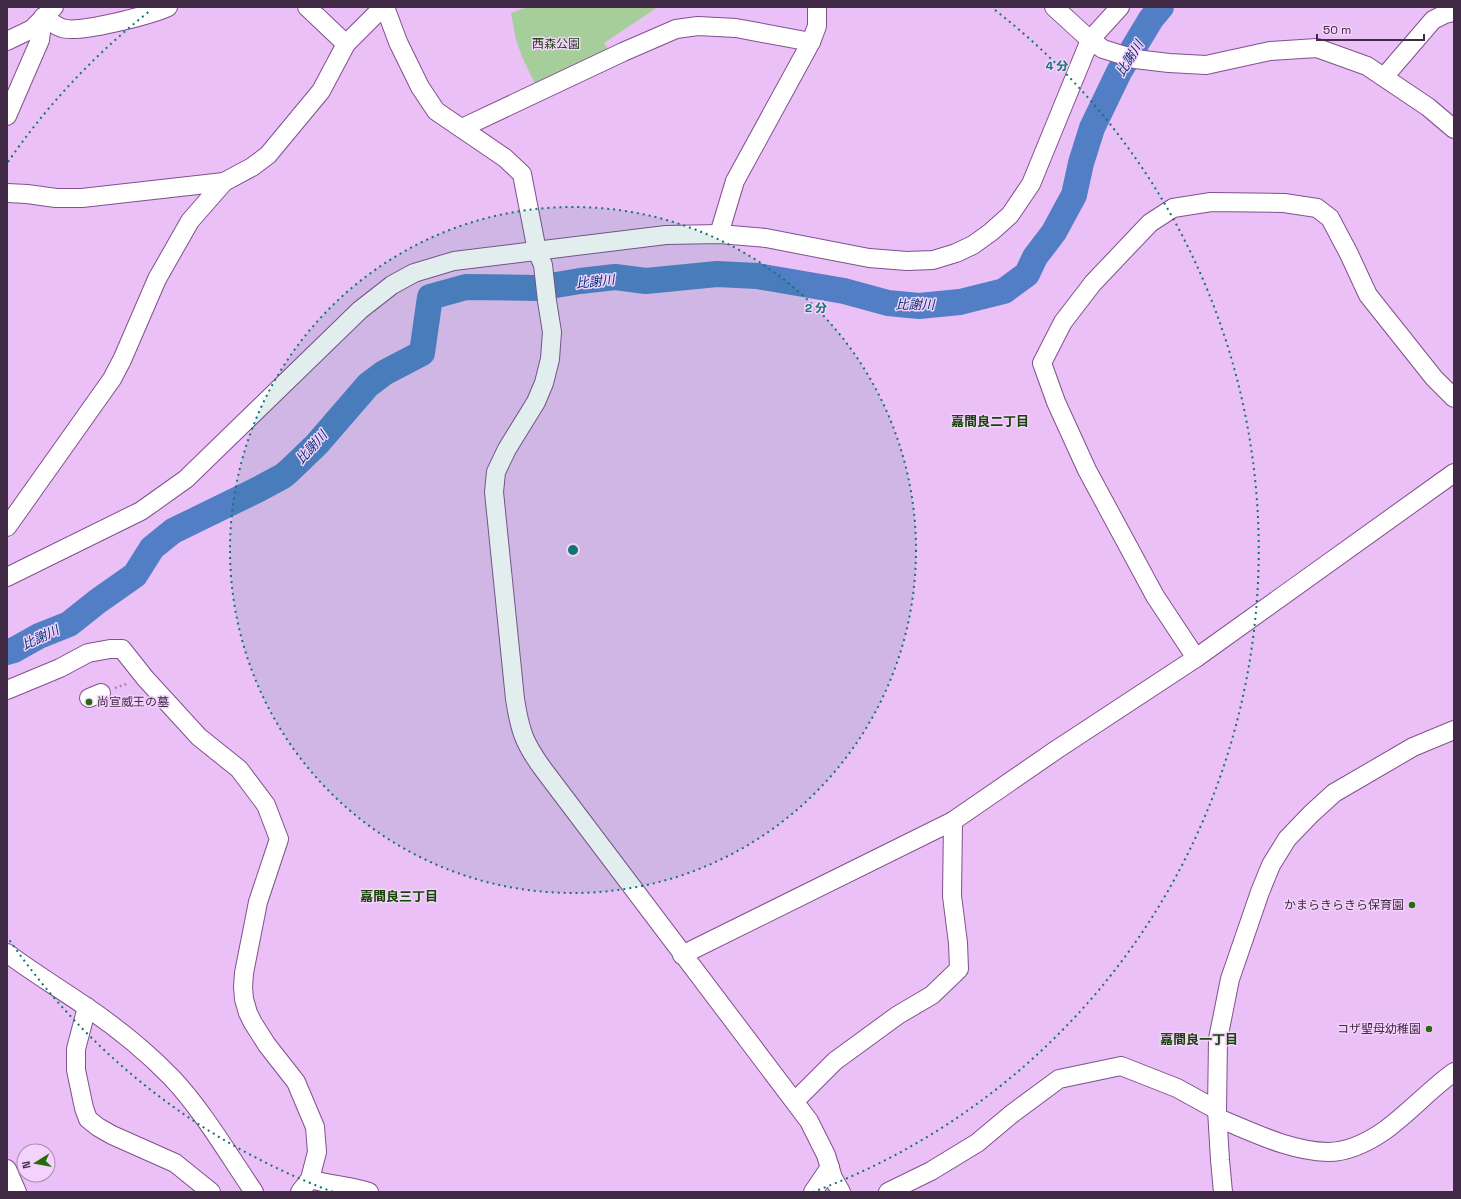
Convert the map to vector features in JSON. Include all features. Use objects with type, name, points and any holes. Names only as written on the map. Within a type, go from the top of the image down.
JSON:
[{"type":"street","points":[[48,12],[63,29],[80,29],[128,20],[168,7]]},
{"type":"street","points":[[307,7],[346,44]]},
{"type":"street","points":[[7,528],[112,379],[122,360],[157,279],[190,221],[224,182],[252,167],[268,155],[321,91],[346,44],[384,7],[398,42],[420,87],[436,111],[505,158],[522,174],[540,258],[552,332],[550,359],[544,383],[536,402],[507,449],[496,472],[494,492],[515,700],[520,726],[526,742],[534,757],[682,955],[795,1101],[809,1121],[826,1155],[833,1178],[841,1192]]},
{"type":"street","points":[[719,234],[735,181],[811,42],[817,26],[816,7]]},
{"type":"street","points":[[1054,7],[1097,44],[1134,59],[1169,63],[1206,64],[1270,50],[1317,48],[1367,66],[1428,108],[1454,129]]},
{"type":"street","points":[[7,577],[141,511],[186,479],[360,310],[392,285],[414,273],[454,261],[540,258],[666,235],[719,234],[766,238],[869,258],[907,261],[933,260],[956,253],[973,245],[991,232],[1010,215],[1031,184],[1097,44],[1120,7]]},
{"type":"street","points":[[7,41],[32,29],[48,12]]},
{"type":"street","points":[[7,116],[40,40],[48,12]]},
{"type":"street","points":[[1384,77],[1433,20],[1445,14],[1454,12]]},
{"type":"street","points":[[462,128],[623,52],[676,29],[698,26],[736,28],[811,42]]},
{"type":"street","points":[[7,193],[56,198],[82,198],[224,182]]},
{"type":"street","points":[[1196,658],[1155,596],[1087,470],[1056,402],[1042,363],[1063,322],[1093,283],[1150,223],[1173,208],[1211,202],[1284,203],[1317,208],[1330,218],[1368,295],[1434,378],[1454,398]]},
{"type":"street","points":[[682,955],[953,821],[1056,750],[1196,658],[1454,473]]},
{"type":"street","points":[[7,690],[60,668],[88,653],[110,649],[122,649],[145,678],[199,737],[239,769],[266,805],[279,839],[258,902],[244,973],[243,993],[248,1013],[253,1023],[267,1045],[296,1082],[315,1127],[317,1152],[305,1185]]},
{"type":"street","points":[[1223,1192],[1218,1114],[1218,1039],[1230,978],[1260,892],[1272,865],[1287,839],[1334,793],[1413,747],[1454,730]]},
{"type":"street","points":[[795,1101],[835,1061],[898,1014],[932,995],[959,969],[958,943],[952,896],[953,821]]},
{"type":"street","points":[[7,953],[121,1032],[173,1080],[198,1110],[254,1192]]},
{"type":"street","points":[[87,1007],[76,1049],[76,1070],[84,1108],[88,1119],[112,1135],[175,1163],[211,1192]]},
{"type":"street","points":[[888,1192],[930,1171],[977,1143],[1013,1113],[1059,1079],[1121,1066],[1177,1088],[1218,1114],[1279,1143],[1329,1152],[1348,1149],[1365,1143],[1385,1130],[1439,1083],[1454,1072]]},
{"type":"street","points":[[814,1192],[830,1166]]},
{"type":"street","points":[[7,1169],[17,1192]]},
{"type":"street","points":[[305,1185],[320,1182],[352,1186],[369,1192]]},
{"type":"path","points":[[95,696],[145,678]]},
{"type":"green space","name":"西森公園","points":[[528,7],[658,7],[604,43],[613,56],[539,92],[523,59],[516,40],[511,13]]},
{"type":"waterway","name":"比謝川","points":[[7,652],[14,650],[39,636],[69,624],[135,575],[152,548],[173,531],[257,490],[283,476],[289,471],[317,444],[368,385],[384,373],[422,353],[430,297],[466,287],[538,288],[615,277],[646,281],[717,274],[757,276],[844,291],[888,303],[919,306],[960,302],[1004,291],[1027,274],[1035,257],[1054,232],[1074,195],[1081,163],[1092,128],[1119,72],[1151,19],[1161,7]]},
{"type":"place","name":"尚宣威王の墓","points":[[89,702]]},
{"type":"place","name":"かまらきらきら保育園","points":[[1412,905]]},
{"type":"place","name":"コザ聖母幼稚園","points":[[1429,1029]]},
{"type":"district","name":"嘉間良二丁目","points":[[990,421]]},
{"type":"district","name":"嘉間良三丁目","points":[[399,896]]},
{"type":"district","name":"嘉間良一丁目","points":[[1199,1039]]}]
